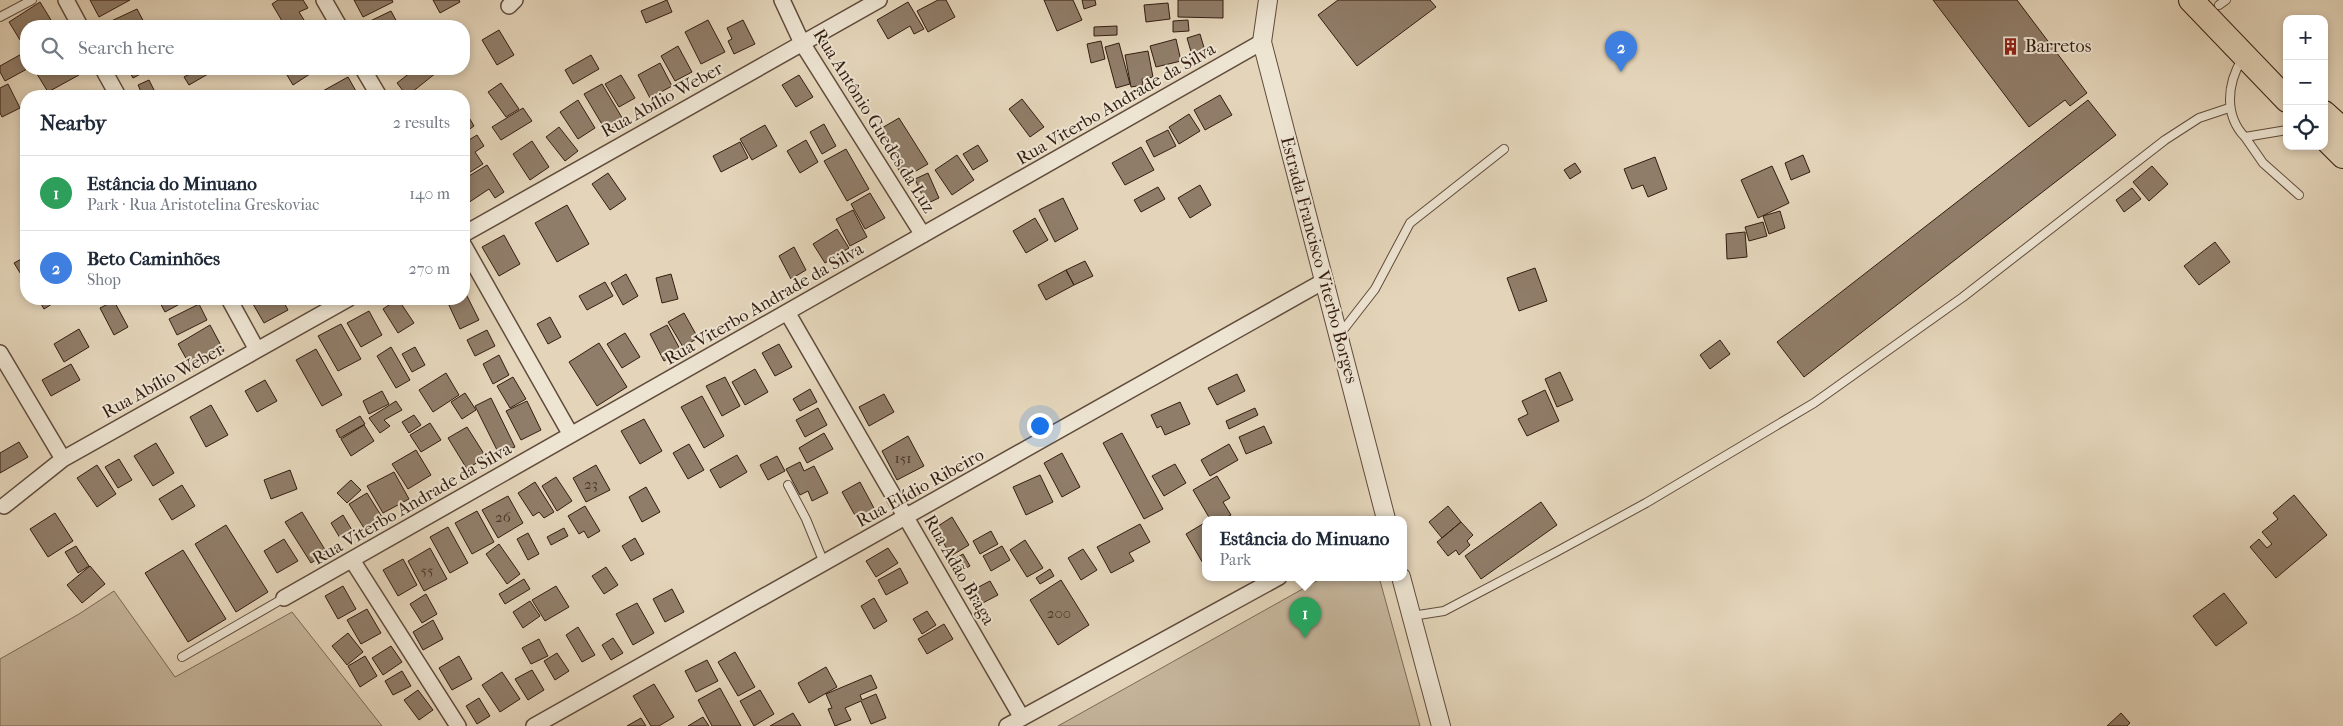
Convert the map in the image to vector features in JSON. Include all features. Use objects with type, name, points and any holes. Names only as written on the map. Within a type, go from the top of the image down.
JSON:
[{"type":"highway","points":[[2191,0],[2283,96]]},
{"type":"highway","points":[[2220,2],[2283,72]]},
{"type":"highway","points":[[2328,117],[2343,130]]},
{"type":"highway","points":[[2328,141],[2343,156]]},
{"type":"street","points":[[66,0],[77,20]]},
{"type":"street","points":[[324,0],[336,20]]},
{"type":"street","name":"Rua Antônio Guedes da Luz","points":[[782,0],[802,43],[923,235]]},
{"type":"street","name":"Rua Abílio Weber","points":[[470,231],[879,0]]},
{"type":"street","name":"Estrada Francisco Viterbo Borges","points":[[1268,0],[1262,42],[1384,516]]},
{"type":"street","name":"Rua Viterbo Andrade da Silva","points":[[284,598],[1262,42]]},
{"type":"street","points":[[106,75],[115,90]]},
{"type":"street","points":[[366,75],[375,90]]},
{"type":"street","points":[[470,256],[572,435]]},
{"type":"street","name":"Rua Elídio Ribeiro","points":[[534,726],[1324,281]]},
{"type":"street","points":[[232,305],[257,350]]},
{"type":"street","name":"Rua Abílio Weber","points":[[4,506],[63,459],[337,305]]},
{"type":"street","name":"Rua Adão Braga","points":[[787,312],[1022,718]]},
{"type":"street","points":[[0,353],[63,459]]},
{"type":"street","points":[[352,560],[458,726]]},
{"type":"street","points":[[1007,726],[1271,581]]},
{"type":"street","points":[[1402,581],[1441,726]]},
{"type":"lane","points":[[0,17],[32,0]]},
{"type":"lane","points":[[2245,55],[2233,74],[2229,108],[2236,127],[2263,163],[2299,195]]},
{"type":"lane","points":[[1412,616],[1444,611],[1522,570],[1646,503],[1814,403],[1963,297],[2166,140],[2199,118],[2229,108]]},
{"type":"lane","points":[[2245,137],[2283,131]]},
{"type":"lane","points":[[1338,336],[1376,290],[1410,224],[1504,150]]},
{"type":"lane","points":[[788,486],[806,519],[824,563]]},
{"type":"lane","points":[[182,657],[284,598]]},
{"type":"shaded area","points":[[1317,581],[1380,581],[1420,726],[1058,726]]},
{"type":"shaded area","points":[[114,591],[175,677],[292,612],[382,726],[0,726],[0,659],[79,614]]},
{"type":"building","points":[[90,0],[130,0],[99,17]]},
{"type":"building","points":[[278,0],[303,0],[308,8],[299,12],[304,20],[281,20],[272,4]]},
{"type":"building","points":[[354,0],[392,0],[393,2],[363,17]]},
{"type":"building","points":[[433,0],[459,0],[460,2],[440,13]]},
{"type":"building","points":[[667,0],[672,12],[646,23],[641,11]]},
{"type":"building","points":[[938,0],[946,0],[955,17],[928,32],[917,11]]},
{"type":"building","points":[[1044,0],[1073,0],[1082,20],[1057,31]]},
{"type":"building","points":[[1082,0],[1095,0],[1096,5],[1084,9]]},
{"type":"building","points":[[1178,0],[1223,0],[1223,18],[1178,17]]},
{"type":"building","points":[[1338,0],[1430,0],[1436,7],[1357,66],[1318,15]]},
{"type":"building","name":"Barretos","points":[[1933,0],[2017,0],[2087,93],[2070,106],[2065,100],[2029,127]]},
{"type":"building","points":[[40,2],[51,20],[20,20],[20,40],[9,22]]},
{"type":"building","points":[[908,2],[924,29],[914,34],[910,26],[888,39],[877,20]]},
{"type":"building","points":[[1168,3],[1170,19],[1146,22],[1144,5]]},
{"type":"building","points":[[137,9],[143,20],[113,20]]},
{"type":"building","points":[[391,11],[396,20],[372,20]]},
{"type":"building","points":[[708,20],[725,52],[701,64],[685,32]]},
{"type":"building","points":[[743,20],[755,44],[734,54],[728,41],[732,39],[727,28]]},
{"type":"building","points":[[1188,20],[1189,31],[1173,32],[1173,21]]},
{"type":"building","points":[[1117,26],[1117,35],[1094,36],[1094,27]]},
{"type":"building","points":[[499,30],[514,55],[497,65],[482,40]]},
{"type":"building","points":[[1200,34],[1205,51],[1192,55],[1187,38]]},
{"type":"building","points":[[1176,39],[1181,61],[1156,67],[1150,46]]},
{"type":"building","points":[[1101,41],[1105,59],[1091,63],[1087,44]]},
{"type":"building","points":[[1119,43],[1130,84],[1116,88],[1105,47]]},
{"type":"building","points":[[678,46],[692,72],[675,81],[661,56]]},
{"type":"building","points":[[1148,51],[1153,77],[1142,79],[1143,85],[1131,87],[1125,55]]},
{"type":"building","points":[[20,55],[20,73],[5,81],[0,72],[0,66]]},
{"type":"building","points":[[591,55],[599,69],[573,84],[565,70]]},
{"type":"building","points":[[660,63],[672,86],[650,98],[638,75]]},
{"type":"building","points":[[38,75],[79,75],[52,90],[47,90]]},
{"type":"building","points":[[188,75],[206,75],[189,85],[184,77]]},
{"type":"building","points":[[287,75],[308,75],[293,85]]},
{"type":"building","points":[[407,75],[433,75],[415,90],[402,90],[397,83]]},
{"type":"building","points":[[621,75],[635,98],[619,107],[605,84]]},
{"type":"building","points":[[799,75],[813,97],[796,107],[782,85]]},
{"type":"building","points":[[348,77],[355,90],[325,90]]},
{"type":"building","points":[[149,80],[154,90],[140,90],[138,85]]},
{"type":"building","points":[[501,83],[519,109],[506,117],[488,92]]},
{"type":"building","points":[[8,84],[20,108],[2,117],[0,113],[0,88]]},
{"type":"building","points":[[602,84],[624,121],[606,131],[584,94]]},
{"type":"building","points":[[1220,95],[1232,115],[1205,130],[1194,110]]},
{"type":"building","points":[[1022,99],[1044,127],[1030,137],[1009,109]]},
{"type":"building","points":[[578,100],[595,128],[578,139],[560,112]]},
{"type":"building","points":[[2088,100],[2116,135],[1804,377],[1777,342]]},
{"type":"building","points":[[523,108],[532,121],[501,140],[492,127]]},
{"type":"building","points":[[1189,114],[1200,131],[1179,144],[1169,127]]},
{"type":"building","points":[[899,118],[928,164],[904,178],[875,132]]},
{"type":"building","points":[[470,119],[474,126],[470,129]]},
{"type":"building","points":[[824,124],[836,146],[822,154],[810,132]]},
{"type":"building","points":[[765,125],[777,146],[752,160],[740,139]]},
{"type":"building","points":[[559,127],[578,151],[565,161],[546,137]]},
{"type":"building","points":[[1168,130],[1176,146],[1154,157],[1146,141]]},
{"type":"building","points":[[477,135],[484,146],[475,152],[483,164],[470,172],[470,139]]},
{"type":"building","points":[[806,140],[818,162],[800,173],[787,151]]},
{"type":"building","points":[[532,141],[549,167],[530,180],[513,154]]},
{"type":"building","points":[[740,142],[748,158],[721,172],[713,156]]},
{"type":"building","points":[[978,145],[988,161],[973,170],[963,154]]},
{"type":"building","points":[[1141,147],[1154,170],[1125,185],[1112,163]]},
{"type":"building","points":[[846,149],[869,189],[847,201],[824,161]]},
{"type":"building","points":[[957,155],[974,180],[952,195],[935,170]]},
{"type":"building","points":[[1803,155],[1810,172],[1791,180],[1785,163]]},
{"type":"building","points":[[1655,157],[1667,189],[1648,197],[1643,185],[1632,189],[1624,169]]},
{"type":"building","points":[[1575,163],[1581,172],[1570,179],[1564,170]]},
{"type":"building","points":[[487,165],[504,192],[495,198],[489,189],[470,202],[470,175]]},
{"type":"building","points":[[1772,166],[1789,203],[1758,218],[1741,180]]},
{"type":"building","points":[[2152,166],[2168,184],[2149,201],[2133,182]]},
{"type":"building","points":[[608,173],[626,199],[610,210],[592,184]]},
{"type":"building","points":[[928,173],[939,198],[926,204],[915,179]]},
{"type":"building","points":[[1200,185],[1211,205],[1190,218],[1178,198]]},
{"type":"building","points":[[1158,187],[1165,199],[1141,212],[1134,200]]},
{"type":"building","points":[[2132,188],[2141,199],[2124,212],[2116,200]]},
{"type":"building","points":[[870,193],[885,218],[865,229],[851,204]]},
{"type":"building","points":[[1063,198],[1078,229],[1055,242],[1039,210]]},
{"type":"building","points":[[567,205],[589,244],[557,262],[535,223]]},
{"type":"building","points":[[853,210],[867,237],[850,246],[836,219]]},
{"type":"building","points":[[1780,211],[1785,228],[1769,234],[1763,216]]},
{"type":"building","points":[[1035,218],[1048,240],[1026,253],[1013,231]]},
{"type":"building","points":[[1763,222],[1767,236],[1749,241],[1745,227]]},
{"type":"building","points":[[837,229],[849,248],[825,263],[813,244]]},
{"type":"building","points":[[1745,232],[1747,257],[1727,259],[1726,234]]},
{"type":"building","points":[[504,235],[520,264],[499,276],[482,247]]},
{"type":"building","points":[[2215,242],[2230,262],[2199,285],[2184,266]]},
{"type":"building","points":[[794,247],[806,270],[791,279],[779,256]]},
{"type":"building","points":[[20,260],[20,273],[14,263]]},
{"type":"building","points":[[1085,261],[1093,276],[1074,285],[1066,270]]},
{"type":"building","points":[[1535,268],[1547,301],[1519,311],[1507,278]]},
{"type":"building","points":[[1066,270],[1074,285],[1046,300],[1038,285]]},
{"type":"building","points":[[626,274],[638,296],[623,305],[611,283]]},
{"type":"building","points":[[671,274],[678,299],[662,303],[656,278]]},
{"type":"building","points":[[605,282],[613,296],[587,310],[579,296]]},
{"type":"building","points":[[470,302],[479,320],[460,329],[449,305],[470,305]]},
{"type":"building","points":[[42,305],[50,305],[44,309]]},
{"type":"building","points":[[106,305],[116,305],[128,327],[114,335],[100,308]]},
{"type":"building","points":[[161,305],[178,305],[165,312]]},
{"type":"building","points":[[200,305],[207,320],[177,335],[169,319]]},
{"type":"building","points":[[254,305],[285,305],[288,310],[264,323]]},
{"type":"building","points":[[389,305],[402,305],[414,323],[398,333],[383,309]]},
{"type":"building","points":[[369,311],[382,335],[361,347],[347,323]]},
{"type":"building","points":[[684,313],[698,338],[683,347],[668,322]]},
{"type":"building","points":[[550,317],[561,337],[548,344],[537,324]]},
{"type":"building","points":[[341,324],[361,359],[338,371],[318,336]]},
{"type":"building","points":[[210,325],[224,351],[192,369],[178,344]]},
{"type":"building","points":[[667,325],[681,351],[664,361],[650,334]]},
{"type":"building","points":[[79,329],[89,347],[64,362],[54,344]]},
{"type":"building","points":[[487,330],[495,346],[475,356],[467,340]]},
{"type":"building","points":[[625,333],[640,357],[622,368],[607,344]]},
{"type":"building","points":[[1720,340],[1730,354],[1710,369],[1700,355]]},
{"type":"building","points":[[599,343],[627,387],[597,406],[569,362]]},
{"type":"building","points":[[779,344],[792,367],[775,376],[762,353]]},
{"type":"building","points":[[391,347],[410,380],[396,388],[377,356]]},
{"type":"building","points":[[415,347],[425,365],[412,372],[402,354]]},
{"type":"building","points":[[316,349],[342,395],[322,406],[296,360]]},
{"type":"building","points":[[499,355],[509,375],[493,384],[483,364]]},
{"type":"building","points":[[71,364],[80,380],[51,396],[42,380]]},
{"type":"building","points":[[755,369],[768,392],[745,405],[732,382]]},
{"type":"building","points":[[1560,372],[1573,400],[1557,407],[1545,379]]},
{"type":"building","points":[[446,373],[459,395],[433,412],[419,390]]},
{"type":"building","points":[[1237,374],[1245,391],[1217,405],[1208,388]]},
{"type":"building","points":[[513,377],[526,399],[510,408],[497,386]]},
{"type":"building","points":[[725,377],[740,406],[722,416],[706,386]]},
{"type":"building","points":[[265,380],[277,401],[257,412],[245,391]]},
{"type":"building","points":[[810,389],[817,402],[800,411],[793,399]]},
{"type":"building","points":[[1545,390],[1559,421],[1527,436],[1518,419],[1528,414],[1522,401]]},
{"type":"building","points":[[382,391],[389,404],[369,414],[363,401]]},
{"type":"building","points":[[465,393],[476,410],[462,419],[451,402]]},
{"type":"building","points":[[884,394],[894,412],[869,426],[859,407]]},
{"type":"building","points":[[702,396],[724,436],[704,448],[681,407]]},
{"type":"building","points":[[491,398],[515,447],[499,454],[475,406]]},
{"type":"building","points":[[396,401],[402,410],[384,420],[390,426],[380,433],[369,418]]},
{"type":"building","points":[[527,401],[541,430],[521,440],[506,411]]},
{"type":"building","points":[[1180,402],[1190,424],[1165,435],[1161,426],[1157,428],[1151,415]]},
{"type":"building","points":[[211,405],[228,435],[206,447],[190,417]]},
{"type":"building","points":[[818,408],[827,425],[805,437],[796,420]]},
{"type":"building","points":[[1255,408],[1258,415],[1229,429],[1226,421]]},
{"type":"building","points":[[414,415],[421,425],[409,433],[402,422]]},
{"type":"building","points":[[360,416],[365,424],[340,438],[336,430]]},
{"type":"building","points":[[644,419],[662,451],[640,464],[621,431]]},
{"type":"building","points":[[430,423],[441,440],[421,452],[410,435]]},
{"type":"building","points":[[364,425],[374,441],[351,456],[341,439]]},
{"type":"building","points":[[1264,426],[1272,443],[1246,454],[1239,437]]},
{"type":"building","points":[[467,427],[486,457],[467,469],[448,438]]},
{"type":"building","points":[[824,433],[833,449],[807,463],[799,448]]},
{"type":"building","points":[[1122,433],[1163,509],[1144,519],[1103,443]]},
{"type":"building","points":[[908,436],[924,466],[897,480],[882,451]]},
{"type":"building","points":[[19,442],[28,457],[0,473],[0,453]]},
{"type":"building","points":[[156,443],[174,473],[153,486],[134,456]]},
{"type":"building","points":[[689,444],[704,470],[688,479],[673,453]]},
{"type":"building","points":[[1229,444],[1238,460],[1210,476],[1201,460]]},
{"type":"building","points":[[416,450],[431,475],[408,489],[392,464]]},
{"type":"building","points":[[1062,453],[1080,487],[1062,497],[1044,463]]},
{"type":"building","points":[[737,455],[747,472],[720,488],[710,470]]},
{"type":"building","points":[[777,456],[785,471],[768,480],[760,465]]},
{"type":"building","points":[[119,459],[132,480],[118,488],[105,467]]},
{"type":"building","points":[[800,462],[804,471],[814,466],[828,493],[812,501],[808,491],[800,495],[786,469]]},
{"type":"building","points":[[1175,464],[1186,483],[1164,496],[1152,476]]},
{"type":"building","points":[[97,465],[116,494],[97,507],[77,478]]},
{"type":"building","points":[[596,465],[610,490],[586,502],[573,478]]},
{"type":"building","points":[[290,470],[297,489],[271,499],[264,480]]},
{"type":"building","points":[[394,472],[409,499],[383,513],[367,486]]},
{"type":"building","points":[[1040,475],[1053,502],[1026,515],[1013,487]]},
{"type":"building","points":[[1217,476],[1230,498],[1223,502],[1231,515],[1208,516],[1193,490]]},
{"type":"building","points":[[556,477],[572,501],[557,511],[542,486]]},
{"type":"building","points":[[351,480],[361,490],[347,503],[337,493]]},
{"type":"building","points":[[535,482],[554,512],[544,518],[539,512],[533,516],[518,493]]},
{"type":"building","points":[[860,482],[875,510],[857,519],[842,492]]},
{"type":"building","points":[[182,485],[195,506],[172,520],[159,499]]},
{"type":"building","points":[[646,487],[660,512],[642,522],[629,497]]},
{"type":"building","points":[[367,493],[382,517],[364,528],[349,504]]},
{"type":"building","points":[[2294,495],[2327,535],[2276,578],[2250,547],[2259,539],[2267,548],[2272,544],[2262,532],[2278,519],[2273,513]]},
{"type":"building","points":[[508,496],[523,523],[498,538],[482,510]]},
{"type":"building","points":[[1541,502],[1557,525],[1481,579],[1465,556]]},
{"type":"building","points":[[585,506],[600,531],[588,538],[584,531],[579,534],[568,516]]},
{"type":"building","points":[[1448,506],[1461,522],[1442,538],[1429,522]]},
{"type":"building","points":[[477,511],[494,542],[472,554],[455,523]]},
{"type":"building","points":[[302,512],[327,553],[311,563],[285,522]]},
{"type":"building","points":[[55,513],[73,541],[48,557],[30,529]]},
{"type":"building","points":[[343,515],[352,530],[340,538],[331,523]]},
{"type":"building","points":[[952,517],[969,545],[951,556],[935,528]]},
{"type":"building","points":[[1461,522],[1473,535],[1467,541],[1470,545],[1459,555],[1456,550],[1448,556],[1437,542]]},
{"type":"building","points":[[1140,524],[1150,542],[1129,553],[1134,561],[1111,573],[1097,547]]},
{"type":"building","points":[[1202,524],[1202,562],[1186,534]]},
{"type":"building","points":[[226,525],[268,592],[236,612],[195,544]]},
{"type":"building","points":[[448,527],[468,563],[450,573],[430,537]]},
{"type":"building","points":[[564,528],[568,536],[551,545],[547,537]]},
{"type":"building","points":[[991,531],[998,544],[980,554],[973,541]]},
{"type":"building","points":[[528,533],[539,554],[528,560],[517,539]]},
{"type":"building","points":[[635,538],[644,554],[631,561],[622,546]]},
{"type":"building","points":[[284,539],[298,561],[277,573],[264,551]]},
{"type":"building","points":[[1025,540],[1043,568],[1027,577],[1010,550]]},
{"type":"building","points":[[499,544],[520,574],[507,584],[486,554]]},
{"type":"building","points":[[76,546],[89,566],[78,573],[65,552]]},
{"type":"building","points":[[1002,546],[1010,560],[991,571],[983,556]]},
{"type":"building","points":[[430,548],[447,579],[424,591],[408,561]]},
{"type":"building","points":[[888,548],[898,563],[876,577],[866,561]]},
{"type":"building","points":[[1083,549],[1097,570],[1081,580],[1068,558]]},
{"type":"building","points":[[183,550],[226,619],[188,642],[145,573]]},
{"type":"building","points":[[963,554],[970,566],[956,574],[949,562]]},
{"type":"building","points":[[403,559],[417,585],[398,596],[383,570]]},
{"type":"building","points":[[90,566],[105,584],[82,603],[67,585]]},
{"type":"building","points":[[606,567],[618,585],[604,594],[592,576]]},
{"type":"building","points":[[900,568],[908,583],[886,595],[878,580]]},
{"type":"building","points":[[1050,569],[1054,576],[1040,584],[1036,578]]},
{"type":"building","points":[[524,579],[530,589],[505,604],[499,594]]},
{"type":"building","points":[[1061,580],[1089,625],[1058,645],[1030,600]]},
{"type":"building","points":[[990,581],[998,595],[977,606],[969,592]]},
{"type":"building","points":[[343,586],[356,609],[338,619],[325,596]]},
{"type":"building","points":[[556,586],[569,607],[545,621],[532,600]]},
{"type":"building","points":[[672,589],[684,612],[665,622],[653,599]]},
{"type":"building","points":[[2224,593],[2247,623],[2216,646],[2193,616]]},
{"type":"building","points":[[426,594],[437,614],[422,623],[410,604]]},
{"type":"building","points":[[874,598],[887,621],[874,629],[861,606]]},
{"type":"building","points":[[530,601],[540,616],[523,628],[513,612]]},
{"type":"building","points":[[637,603],[654,633],[633,645],[616,614]]},
{"type":"building","points":[[367,609],[381,633],[361,644],[347,620]]},
{"type":"building","points":[[927,611],[936,625],[922,634],[913,619]]},
{"type":"building","points":[[433,620],[443,639],[423,650],[413,632]]},
{"type":"building","points":[[944,624],[953,639],[927,654],[918,639]]},
{"type":"building","points":[[578,627],[595,655],[582,662],[566,635]]},
{"type":"building","points":[[348,633],[363,652],[347,665],[332,646]]},
{"type":"building","points":[[613,638],[623,653],[611,660],[602,645]]},
{"type":"building","points":[[539,639],[548,656],[531,664],[522,648]]},
{"type":"building","points":[[391,646],[402,662],[383,675],[372,658]]},
{"type":"building","points":[[735,652],[755,687],[738,696],[718,662]]},
{"type":"building","points":[[557,653],[569,671],[555,680],[544,661]]},
{"type":"building","points":[[365,656],[377,676],[360,687],[348,666]]},
{"type":"building","points":[[459,656],[472,679],[452,690],[439,668]]},
{"type":"building","points":[[707,660],[718,681],[696,692],[685,671]]},
{"type":"building","points":[[826,667],[837,687],[809,703],[798,683]]},
{"type":"building","points":[[532,670],[544,690],[528,700],[515,679]]},
{"type":"building","points":[[402,671],[411,686],[393,695],[385,681]]},
{"type":"building","points":[[502,672],[520,699],[500,712],[482,685]]},
{"type":"building","points":[[871,675],[877,688],[860,695],[862,700],[876,694],[886,718],[871,724],[861,701],[845,708],[851,720],[835,726],[828,709],[832,708],[826,694]]},
{"type":"building","points":[[654,684],[674,717],[659,726],[651,726],[633,696]]},
{"type":"building","points":[[720,688],[741,726],[712,726],[698,700]]},
{"type":"building","points":[[418,690],[433,710],[419,720],[404,700]]},
{"type":"building","points":[[760,690],[774,714],[754,726],[740,701]]},
{"type":"building","points":[[479,698],[490,716],[477,724],[466,706]]},
{"type":"building","points":[[793,713],[801,726],[770,726]]},
{"type":"building","points":[[2121,713],[2130,723],[2127,726],[2107,726]]},
{"type":"building","points":[[703,717],[709,726],[688,726]]},
{"type":"building","points":[[641,718],[646,726],[627,726]]},
{"type":"place","name":"Barretos","points":[[2011,46]]},
{"type":"place","name":"Beto Caminhões","points":[[1621,72]]},
{"type":"place","name":"Estância do Minuano","points":[[1305,638]]}]
